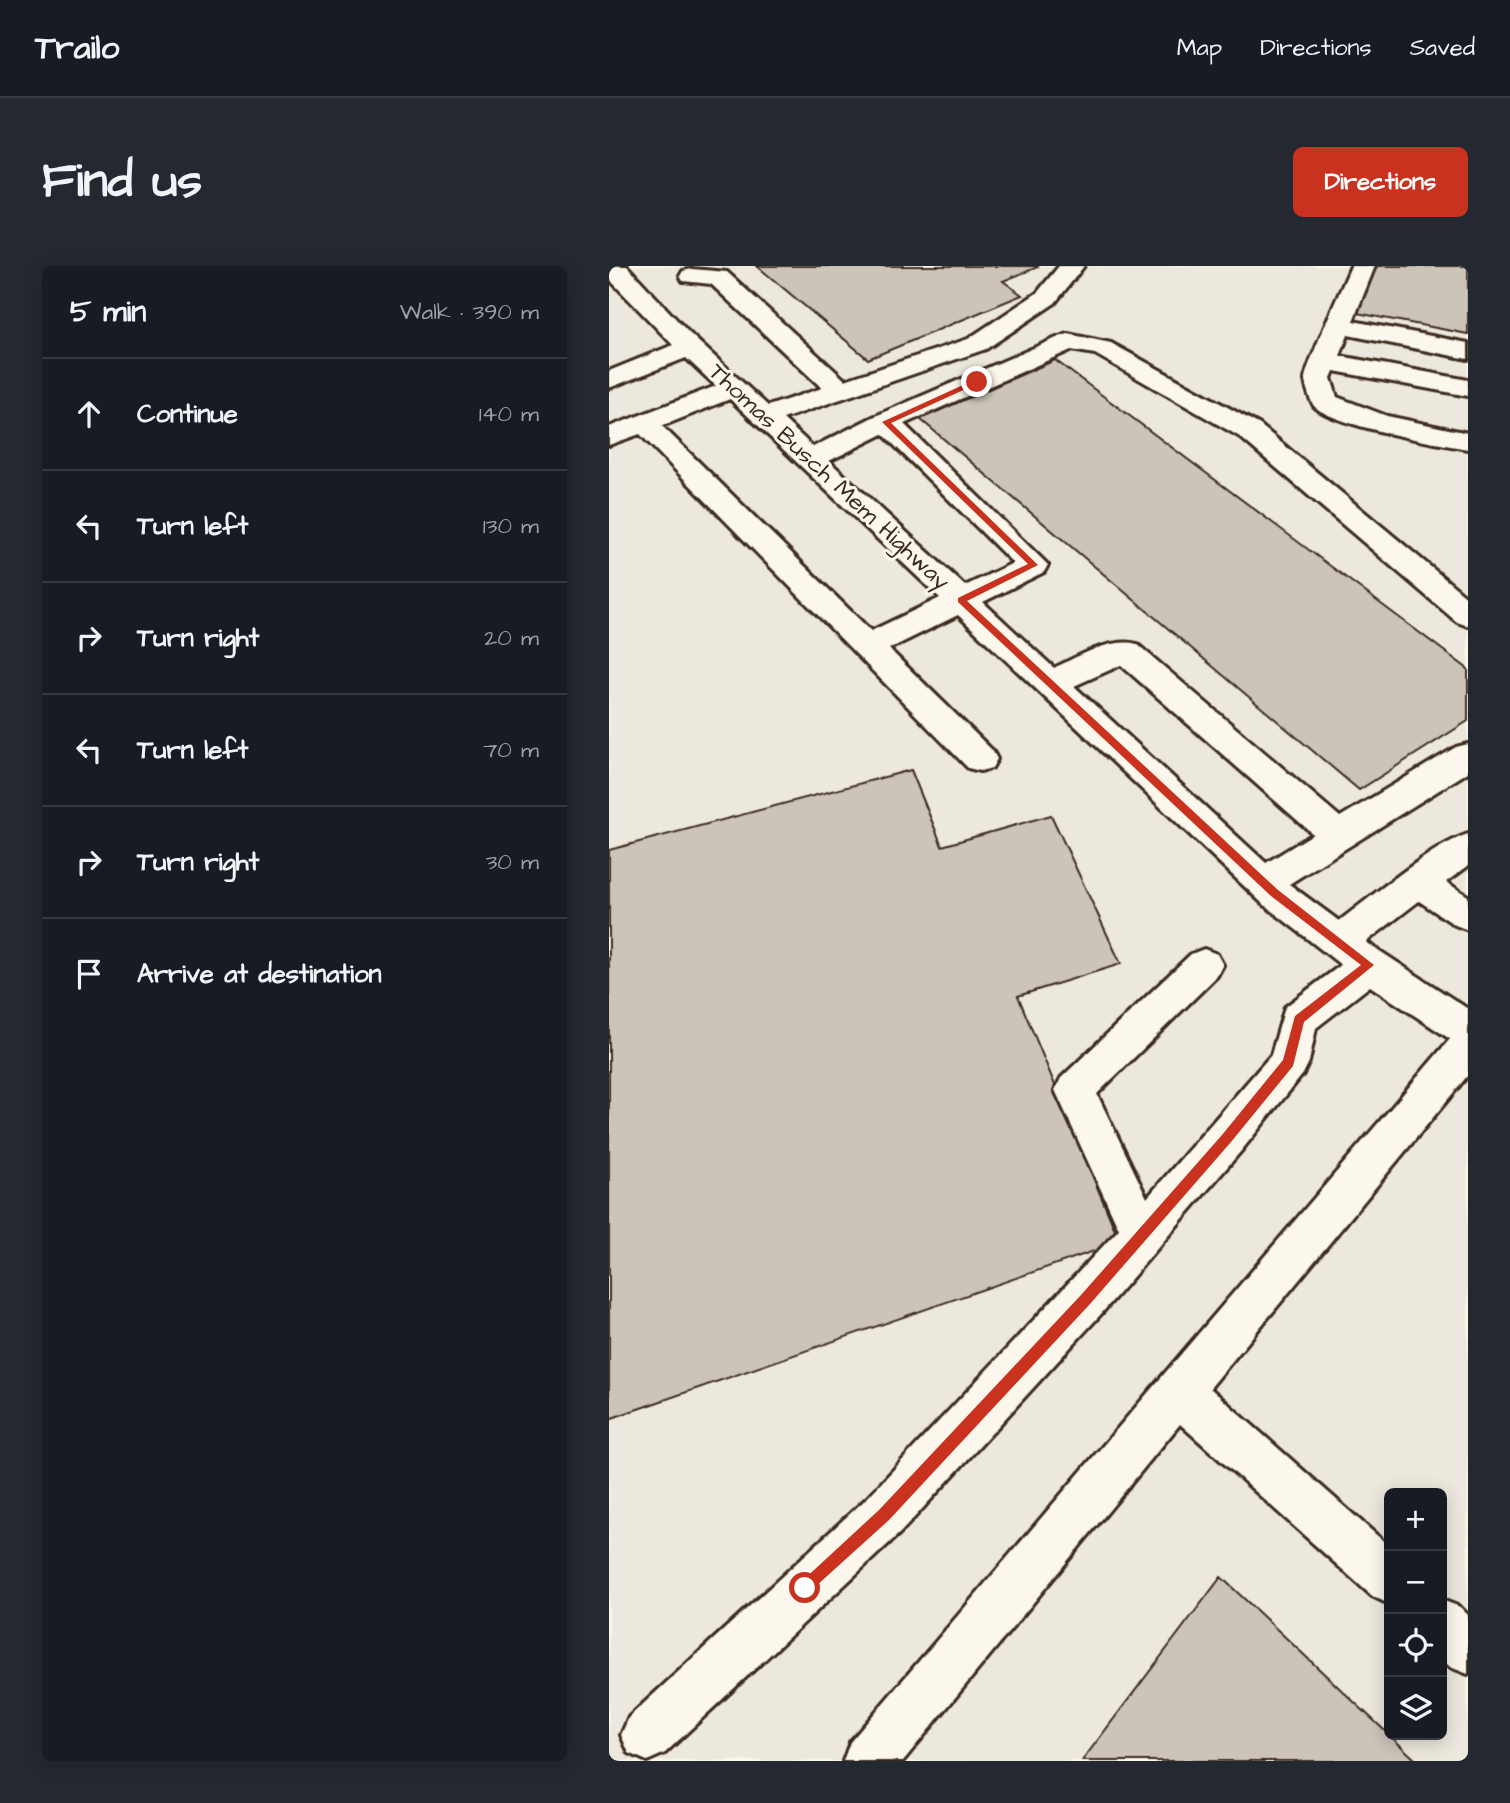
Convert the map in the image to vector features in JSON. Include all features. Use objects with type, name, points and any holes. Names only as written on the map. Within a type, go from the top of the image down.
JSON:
[{"type":"street","name":"Thomas Busch Mem Highway","points":[[615,266],[670,281],[690,347],[1263,882],[1354,954],[1468,1030]]},
{"type":"street","points":[[764,416],[977,344],[1046,298],[1072,266]]},
{"type":"street","points":[[1363,266],[1318,378],[1325,402],[1354,416],[1389,426],[1468,440]]},
{"type":"street","points":[[670,281],[718,277],[841,390]]},
{"type":"street","points":[[1339,326],[1468,351]]},
{"type":"street","points":[[810,459],[886,422],[1068,342],[1102,348],[1250,431],[1468,615]]},
{"type":"street","points":[[609,380],[690,347]]},
{"type":"street","points":[[1325,361],[1468,388]]},
{"type":"street","points":[[609,438],[734,388]]},
{"type":"street","points":[[868,646],[939,614],[961,600],[1034,565],[886,422]]},
{"type":"street","points":[[644,423],[738,515],[813,594],[981,758]]},
{"type":"street","points":[[1051,684],[1092,663],[1126,652],[1337,835]]},
{"type":"street","points":[[1263,882],[1468,757]]},
{"type":"street","points":[[647,1735],[884,1515],[1085,1300],[1227,1138],[1289,1062],[1299,1019],[1354,954],[1418,882],[1468,848]]},
{"type":"street","points":[[1418,882],[1468,915]]},
{"type":"street","points":[[1142,1232],[1075,1090],[1204,965]]},
{"type":"street","points":[[869,1761],[1468,1046]]},
{"type":"street","points":[[1178,1391],[1384,1575]]},
{"type":"street","points":[[1447,1629],[1468,1648]]},
{"type":"shaded area","points":[[609,266],[1468,266],[1468,1761],[609,1761]]},
{"type":"building","points":[[757,266],[1038,267],[1003,281],[1022,295],[868,359]]},
{"type":"building","points":[[1375,266],[1468,266],[1468,334],[1357,313]]},
{"type":"building","points":[[1055,360],[1468,669],[1468,721],[1359,790],[920,419]]},
{"type":"building","points":[[911,770],[942,846],[1051,815],[1121,964],[1018,996],[1120,1242],[609,1419],[609,850]]},
{"type":"building","points":[[1221,1577],[1384,1730],[1384,1740],[1395,1740],[1417,1761],[1082,1761]]},
{"type":"route","points":[[805,1588],[884,1515],[1085,1300],[1227,1138],[1289,1062],[1299,1019],[1369,965],[1275,893],[961,600],[1034,565],[886,422],[977,382]]}]
